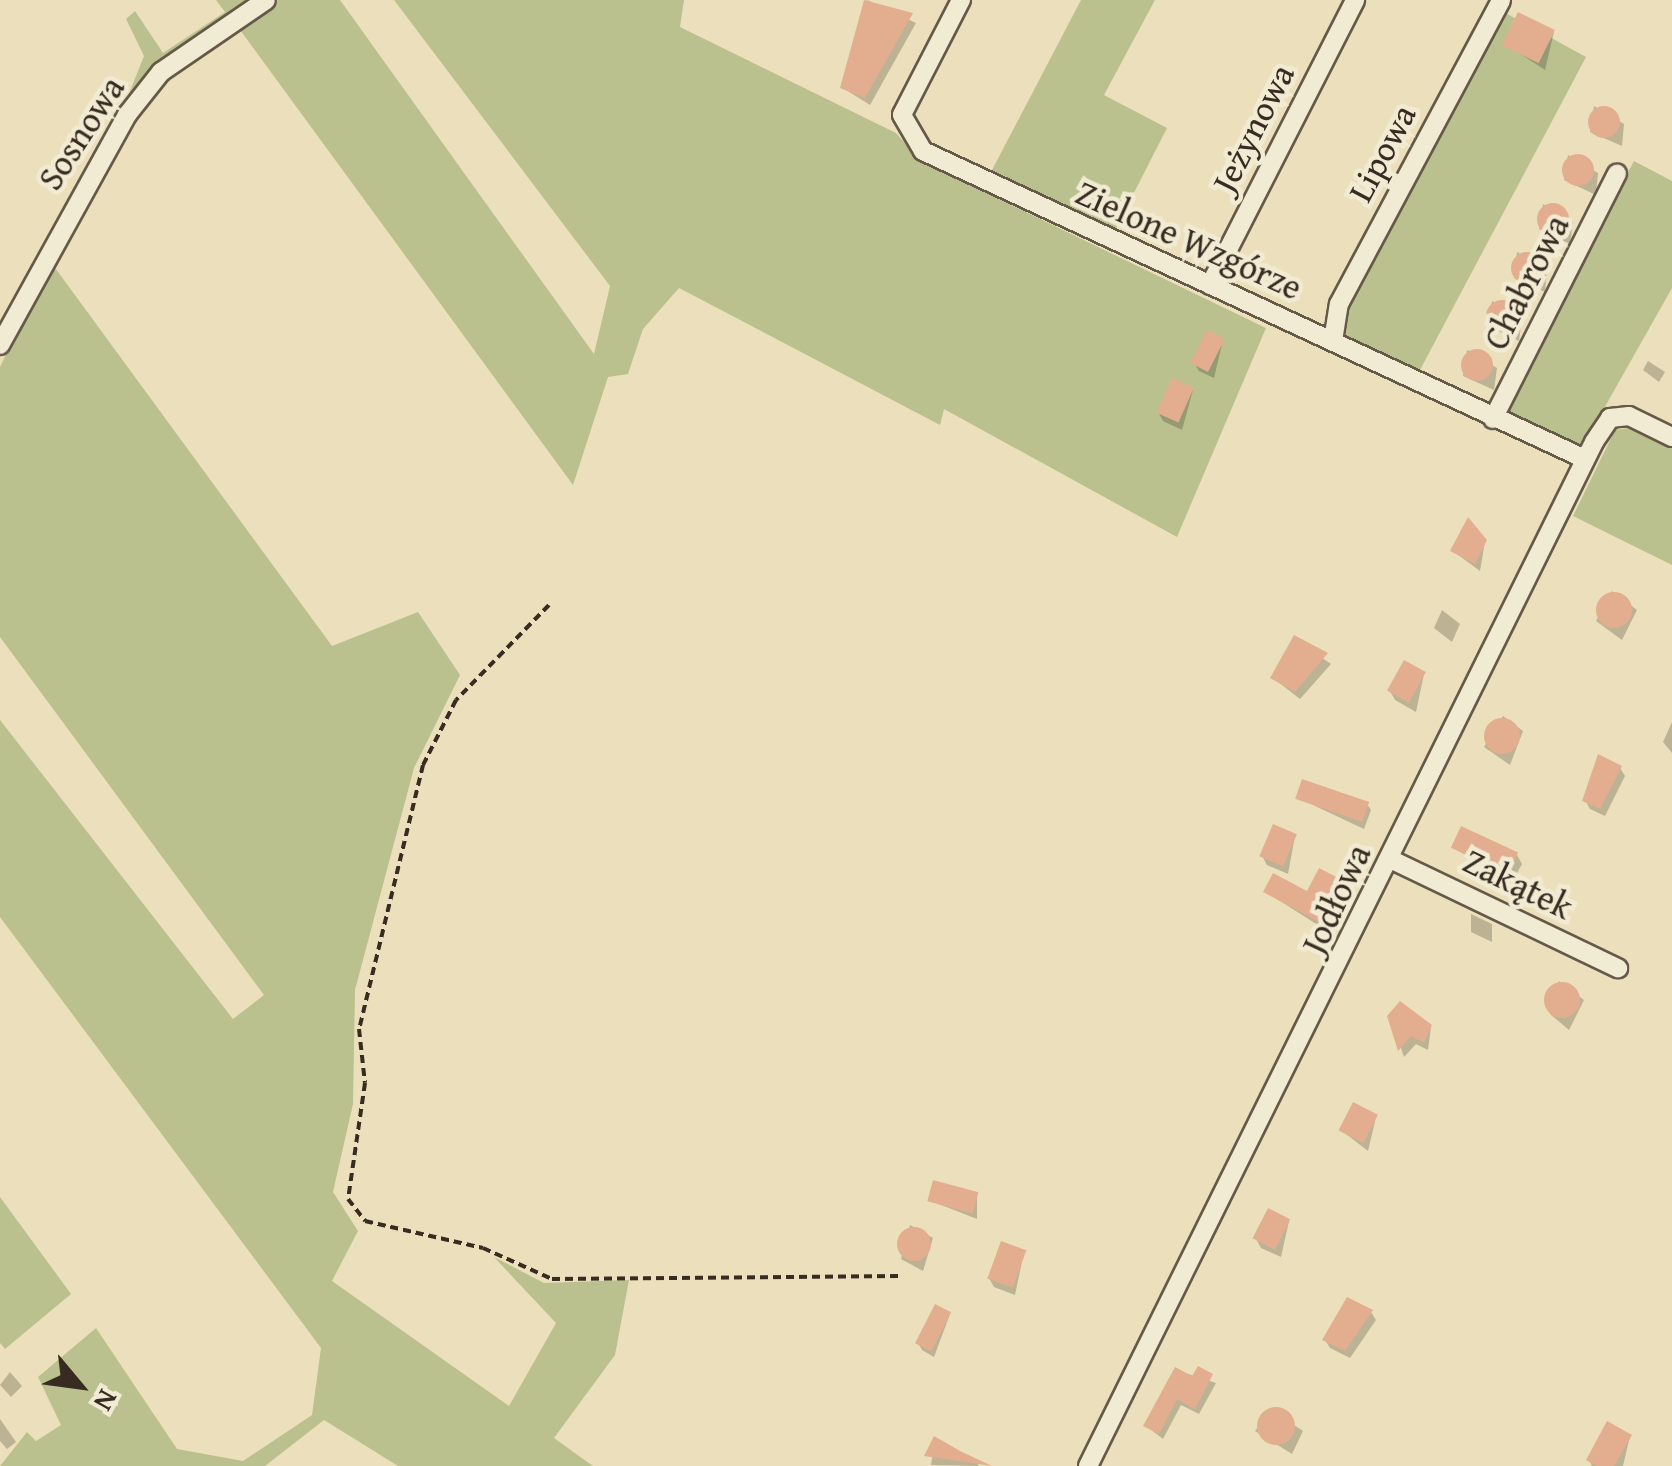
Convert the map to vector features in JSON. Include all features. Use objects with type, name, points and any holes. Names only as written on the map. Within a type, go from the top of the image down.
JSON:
[{"type":"street","name":"Sosnowa","points":[[0,345],[127,115],[161,72],[266,0]]},
{"type":"street","name":"Zielone Wzgórze","points":[[961,0],[902,115],[923,151],[1585,459]]},
{"type":"street","name":"Jeżynowa","points":[[1210,286],[1355,0]]},
{"type":"street","name":"Lipowa","points":[[1334,341],[1339,304],[1501,0]]},
{"type":"street","name":"Chabrowa","points":[[1493,419],[1617,174]]},
{"type":"street","name":"Jodłowa","points":[[1088,1466],[1585,459],[1610,418],[1629,416],[1672,437]]},
{"type":"street","name":"Zakątek","points":[[1390,859],[1618,968]]},
{"type":"path","points":[[548,605],[456,700],[423,765],[359,1030],[365,1082],[348,1200],[365,1221],[483,1248],[552,1279],[899,1276]]},
{"type":"green space","points":[[216,0],[257,0],[118,121],[144,56],[126,19],[135,11],[163,53],[225,12]]},
{"type":"green space","points":[[278,0],[340,0],[594,354],[610,286],[394,0],[684,0],[680,27],[896,133],[922,162],[1266,328],[1177,537],[944,409],[940,425],[679,288],[643,329],[628,374],[608,377],[573,485],[235,23]]},
{"type":"green space","points":[[1081,0],[1155,0],[1104,95],[1167,128],[1115,230],[992,170]]},
{"type":"green space","points":[[1502,11],[1586,57],[1420,370],[1343,336],[1346,305]]},
{"type":"green space","points":[[1634,161],[1672,181],[1672,288],[1580,451],[1508,414],[1508,396]]},
{"type":"green space","points":[[50,261],[332,646],[418,612],[460,675],[414,768],[355,990],[353,1104],[333,1192],[358,1231],[332,1281],[509,1406],[556,1323],[494,1257],[544,1283],[629,1280],[615,1355],[554,1438],[593,1466],[398,1466],[324,1420],[265,1466],[0,1466],[27,1432],[36,1441],[61,1425],[38,1377],[96,1328],[177,1449],[243,1461],[312,1415],[321,1348],[0,917],[0,720],[233,1019],[264,995],[0,637],[0,367]]},
{"type":"green space","points":[[1640,426],[1672,442],[1672,565],[1573,516],[1615,430]]},
{"type":"green space","points":[[0,1197],[71,1294],[5,1349],[0,1343]]},
{"type":"building","points":[[864,0],[913,13],[865,98],[840,88]]},
{"type":"building","points":[[1518,12],[1555,30],[1539,63],[1502,45]]},
{"type":"building","points":[[1604,106],[1616,110],[1620,122],[1616,134],[1604,138],[1592,134],[1588,122],[1592,110]]},
{"type":"building","points":[[1578,154],[1590,158],[1594,170],[1590,182],[1578,186],[1566,182],[1562,170],[1566,158]]},
{"type":"building","points":[[1553,203],[1565,207],[1569,219],[1565,231],[1553,235],[1541,231],[1537,219],[1541,207]]},
{"type":"building","points":[[1527,252],[1539,256],[1543,268],[1539,280],[1527,284],[1515,280],[1511,268],[1515,256]]},
{"type":"building","points":[[1502,300],[1514,304],[1518,316],[1514,328],[1502,332],[1490,328],[1486,316],[1490,304]]},
{"type":"building","points":[[1207,330],[1225,339],[1208,372],[1190,363]]},
{"type":"building","points":[[1477,349],[1489,353],[1493,365],[1489,377],[1477,381],[1465,377],[1461,365],[1465,353]]},
{"type":"building","points":[[1172,378],[1194,388],[1178,422],[1157,413]]},
{"type":"building","points":[[1468,517],[1487,540],[1475,564],[1450,551]]},
{"type":"building","points":[[1614,592],[1627,597],[1632,610],[1627,623],[1614,628],[1601,623],[1596,610],[1601,597]]},
{"type":"building","points":[[1294,635],[1328,653],[1295,692],[1270,678]]},
{"type":"building","points":[[1404,660],[1426,672],[1409,703],[1387,691]]},
{"type":"building","points":[[1502,718],[1515,723],[1520,736],[1515,749],[1502,754],[1489,749],[1484,736],[1489,723]]},
{"type":"building","points":[[1598,754],[1622,766],[1600,809],[1582,801]]},
{"type":"building","points":[[1302,779],[1369,802],[1362,822],[1295,799]]},
{"type":"building","points":[[1273,824],[1297,834],[1283,866],[1259,856]]},
{"type":"building","points":[[1461,826],[1518,853],[1508,874],[1451,848]]},
{"type":"building","points":[[1319,868],[1342,880],[1342,891],[1319,922],[1263,892],[1273,873],[1307,891]]},
{"type":"building","points":[[1562,982],[1574,988],[1580,1000],[1574,1012],[1562,1018],[1550,1012],[1544,1000],[1550,988]]},
{"type":"building","points":[[1400,1001],[1432,1025],[1424,1043],[1411,1036],[1398,1051],[1387,1016]]},
{"type":"building","points":[[1353,1102],[1378,1115],[1363,1143],[1338,1131]]},
{"type":"building","points":[[933,1180],[978,1192],[973,1213],[927,1201]]},
{"type":"building","points":[[1268,1208],[1290,1219],[1275,1250],[1253,1238]]},
{"type":"building","points":[[914,1227],[926,1232],[931,1244],[926,1256],[914,1261],[902,1256],[897,1244],[902,1232]]},
{"type":"building","points":[[1001,1241],[1026,1250],[1013,1288],[987,1279]]},
{"type":"building","points":[[1347,1297],[1373,1310],[1345,1351],[1322,1340]]},
{"type":"building","points":[[935,1304],[951,1312],[931,1351],[915,1343]]},
{"type":"building","points":[[1198,1366],[1213,1374],[1195,1409],[1177,1399],[1159,1434],[1143,1426],[1175,1367],[1192,1376]]},
{"type":"building","points":[[1276,1407],[1290,1412],[1295,1426],[1290,1440],[1276,1445],[1262,1440],[1257,1426],[1262,1412]]},
{"type":"building","points":[[1607,1421],[1632,1435],[1614,1466],[1596,1466],[1586,1460]]},
{"type":"building","points":[[934,1436],[960,1451],[992,1466],[924,1456]]}]
